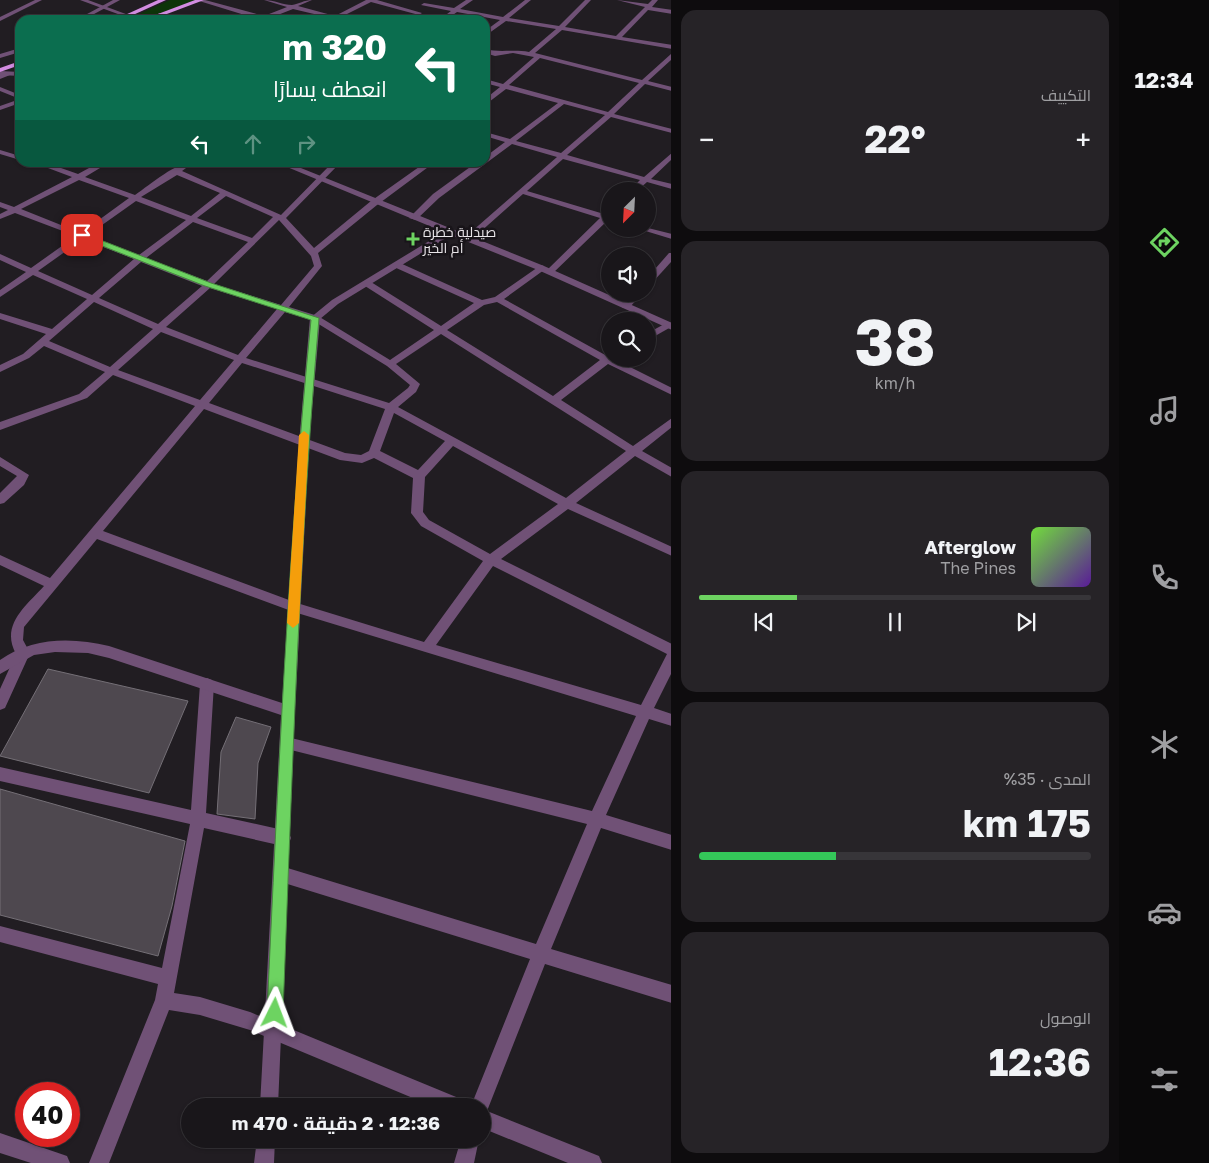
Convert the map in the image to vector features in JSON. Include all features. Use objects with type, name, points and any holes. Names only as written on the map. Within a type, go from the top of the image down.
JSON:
[{"type":"highway","points":[[130,15],[163,0]]},
{"type":"highway","points":[[159,15],[200,0]]},
{"type":"highway","points":[[0,63],[15,58]]},
{"type":"highway","points":[[0,71],[15,65]]},
{"type":"street","points":[[0,19],[39,0]]},
{"type":"street","points":[[82,0],[125,15]]},
{"type":"street","points":[[88,15],[117,0]]},
{"type":"street","points":[[200,0],[252,15]]},
{"type":"street","points":[[267,0],[320,15]]},
{"type":"street","points":[[275,15],[309,0]]},
{"type":"street","points":[[342,15],[370,0],[419,13]]},
{"type":"street","points":[[450,15],[470,0]]},
{"type":"street","points":[[490,30],[525,0]]},
{"type":"street","points":[[530,54],[561,28],[588,0]]},
{"type":"street","points":[[620,0],[671,12]]},
{"type":"street","points":[[617,38],[655,0]]},
{"type":"street","points":[[416,15],[427,3],[486,15]]},
{"type":"street","points":[[490,16],[671,47]]},
{"type":"street","points":[[490,53],[514,51],[530,54],[671,89]]},
{"type":"street","points":[[0,56],[15,52]]},
{"type":"street","points":[[490,99],[539,56]]},
{"type":"street","points":[[467,239],[610,114],[671,56]]},
{"type":"street","points":[[0,71],[15,73]]},
{"type":"street","points":[[0,77],[15,73]]},
{"type":"street","points":[[490,82],[671,131]]},
{"type":"street","points":[[0,89],[15,95]]},
{"type":"street","points":[[490,158],[563,102]]},
{"type":"street","points":[[0,108],[15,103]]},
{"type":"street","points":[[490,135],[671,187]]},
{"type":"street","points":[[0,152],[15,156]]},
{"type":"street","points":[[643,182],[671,156]]},
{"type":"street","points":[[51,167],[79,176],[190,220],[253,241]]},
{"type":"street","points":[[0,217],[97,167]]},
{"type":"street","points":[[24,653],[16,643],[14,635],[18,625],[318,266],[318,258],[288,228],[280,217],[225,193],[174,167]]},
{"type":"street","points":[[0,294],[135,198],[182,167]]},
{"type":"street","points":[[290,167],[374,203],[545,270],[670,326]]},
{"type":"street","points":[[0,426],[83,396],[208,285],[333,167]]},
{"type":"street","points":[[313,253],[374,203],[425,167]]},
{"type":"street","points":[[413,218],[436,196],[477,167]]},
{"type":"street","points":[[520,191],[601,214]]},
{"type":"street","points":[[0,369],[26,356],[141,258],[225,193]]},
{"type":"street","points":[[0,204],[208,285],[315,318],[390,364],[415,384],[412,390],[391,407],[374,453],[362,460],[352,459],[304,443],[203,403],[112,371],[43,342]]},
{"type":"street","points":[[390,364],[481,303],[498,299],[545,270],[601,222]]},
{"type":"street","points":[[270,1098],[294,607],[304,443],[315,318],[335,302],[368,284],[450,232]]},
{"type":"street","points":[[656,233],[671,237]]},
{"type":"street","points":[[0,256],[159,328],[239,359],[391,407],[567,504],[671,552]]},
{"type":"street","points":[[397,265],[481,303]]},
{"type":"street","points":[[656,275],[667,266]]},
{"type":"street","points":[[368,284],[553,401],[671,472]]},
{"type":"street","points":[[498,299],[601,355]]},
{"type":"street","points":[[626,306],[630,302]]},
{"type":"street","points":[[0,316],[54,333]]},
{"type":"street","points":[[656,333],[670,326]]},
{"type":"street","points":[[553,401],[601,365]]},
{"type":"street","points":[[624,367],[671,391]]},
{"type":"street","points":[[426,648],[491,560],[567,504],[632,450],[671,422]]},
{"type":"street","points":[[451,441],[419,476],[418,513],[420,518],[491,560],[671,650]]},
{"type":"street","points":[[374,453],[419,476]]},
{"type":"street","points":[[0,461],[23,475],[20,482],[0,500]]},
{"type":"street","points":[[95,533],[294,607],[671,720]]},
{"type":"street","points":[[0,560],[52,584]]},
{"type":"street","points":[[0,668],[24,653],[68,645],[82,645],[288,711]]},
{"type":"street","points":[[0,704],[24,653]]},
{"type":"street","points":[[483,1098],[596,819],[644,711],[671,659]]},
{"type":"street","points":[[99,1163],[164,1000],[198,820],[207,684]]},
{"type":"street","points":[[287,742],[596,819],[671,843]]},
{"type":"street","points":[[0,774],[283,838]]},
{"type":"street","points":[[281,874],[542,952],[671,994]]},
{"type":"street","points":[[0,934],[168,978]]},
{"type":"street","points":[[164,1000],[227,1013],[435,1098]]},
{"type":"street","points":[[491,1122],[592,1163]]},
{"type":"street","points":[[0,1143],[60,1163]]},
{"type":"street","points":[[264,1163],[265,1148]]},
{"type":"street","points":[[464,1163],[468,1148]]},
{"type":"green space","points":[[170,0],[198,0],[155,15],[137,15]]},
{"type":"building","points":[[48,669],[188,701],[149,793],[0,756]]},
{"type":"building","points":[[236,717],[271,727],[258,763],[255,819],[217,814],[221,752]]},
{"type":"building","points":[[0,789],[185,841],[172,906],[158,956],[0,915]]},
{"type":"slow traffic","points":[[293,623],[304,435]]},
{"type":"place","name":"صيدلية خطرة أم الخير","points":[[413,239]]},
{"type":"route","points":[[82,235],[208,285],[315,318],[304,443],[288,711],[275,1013]]}]
